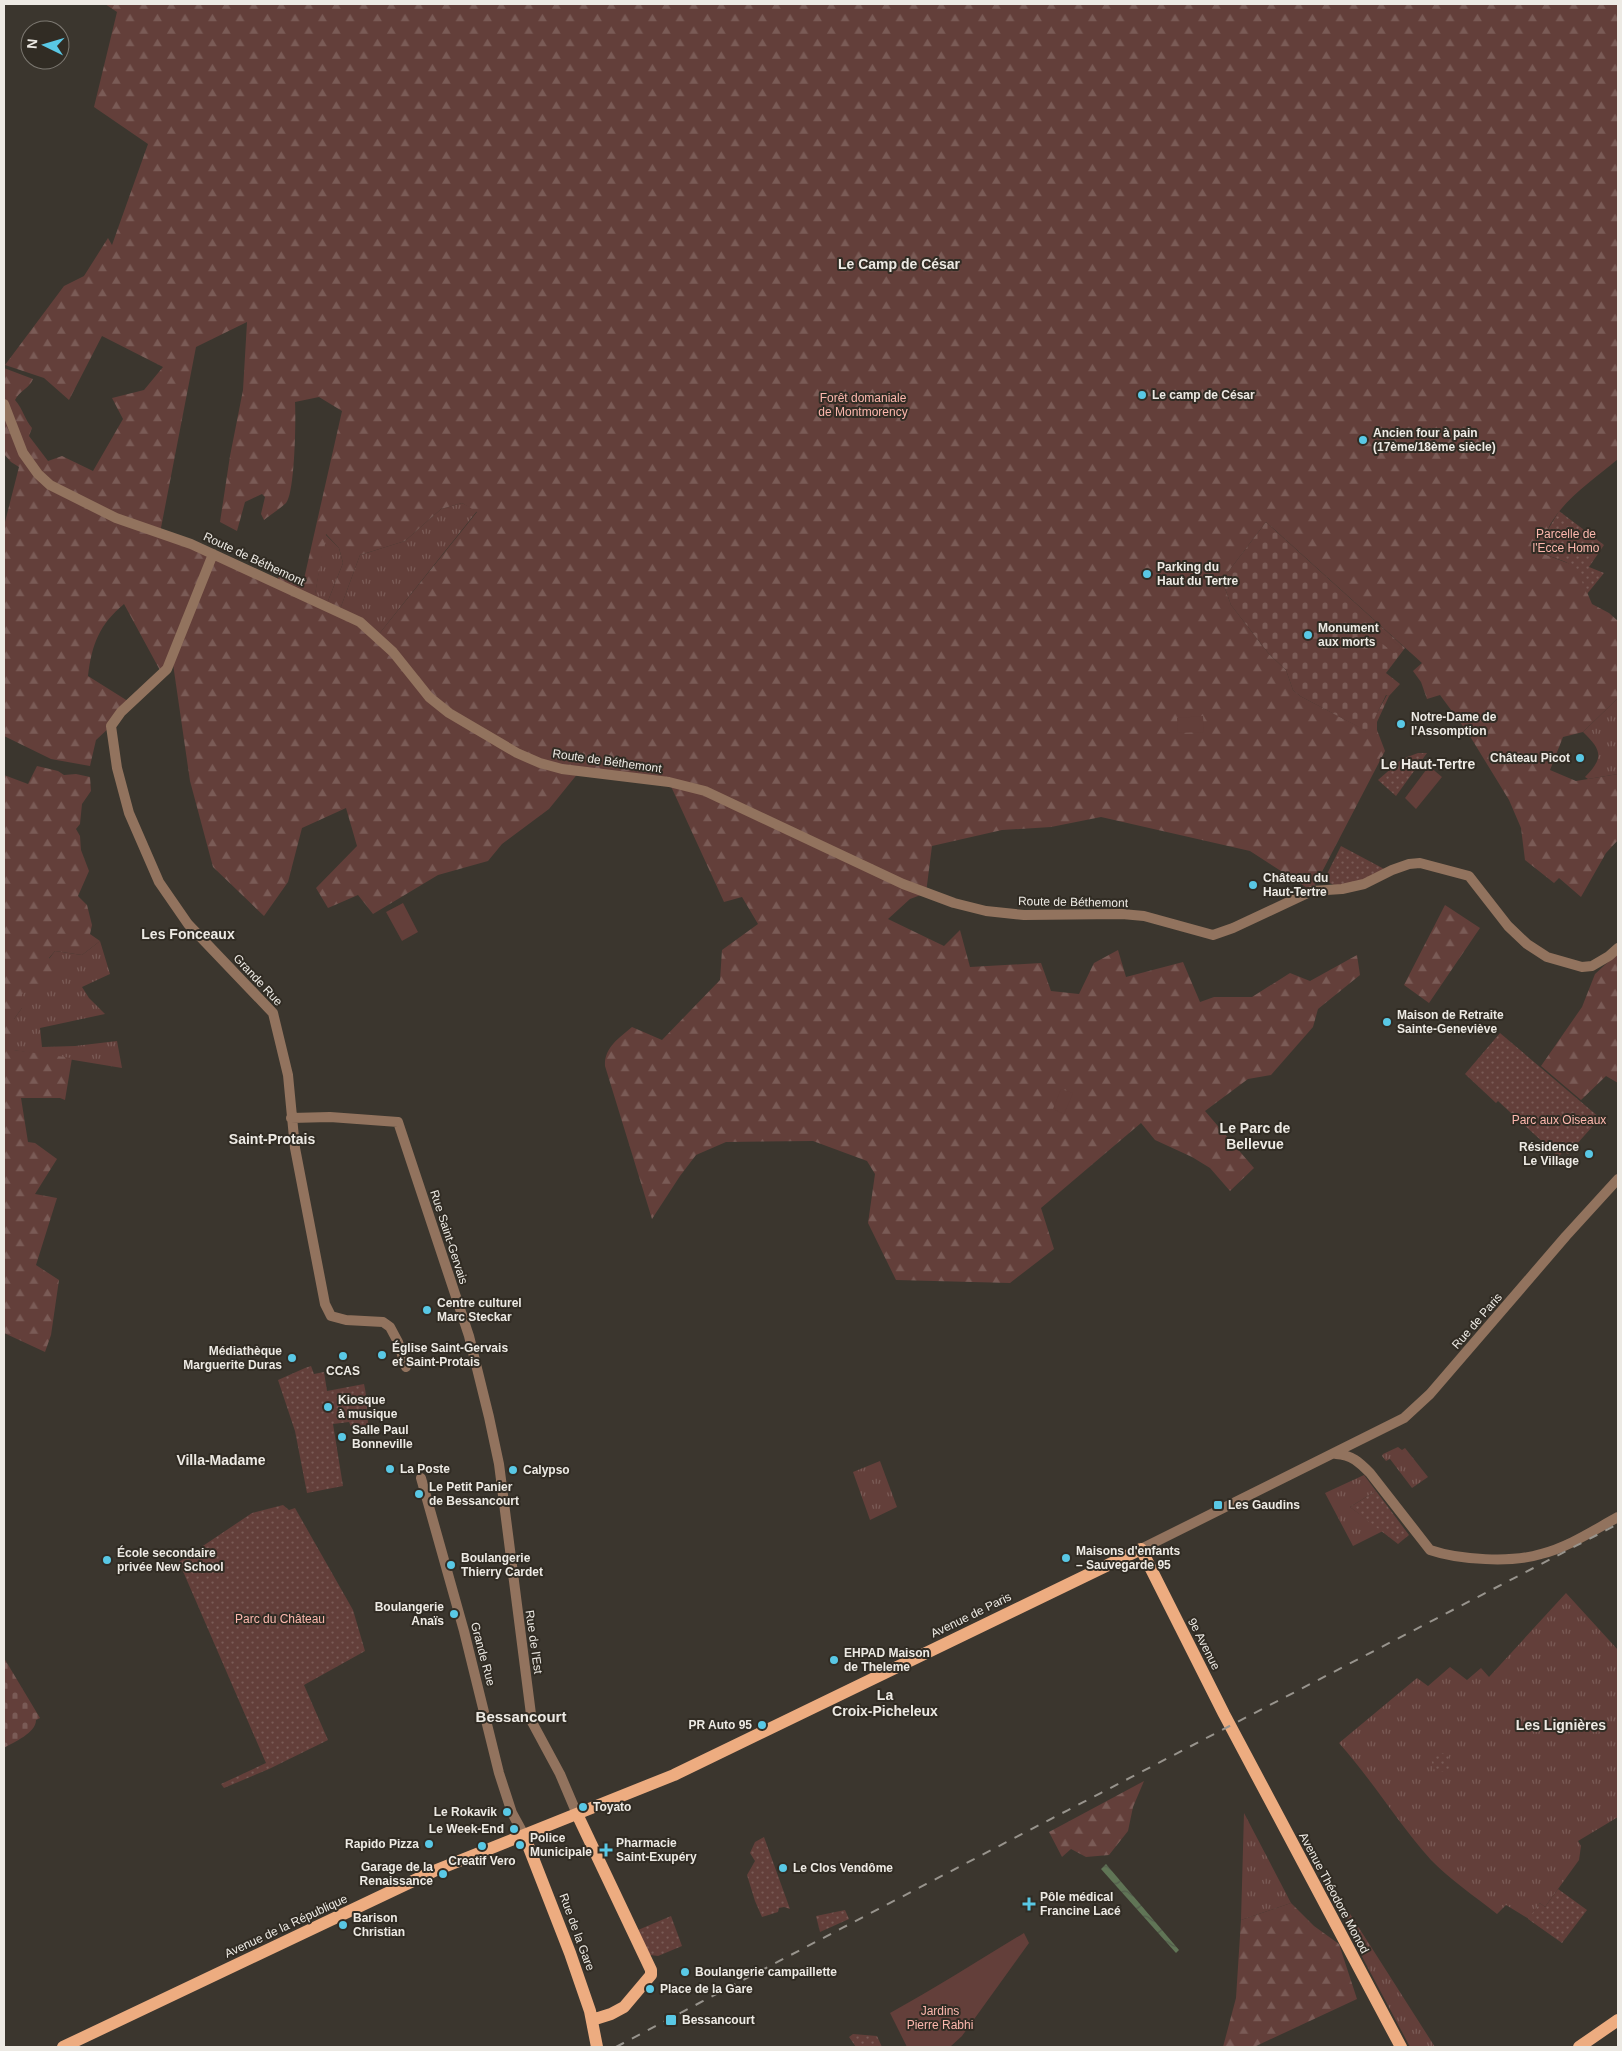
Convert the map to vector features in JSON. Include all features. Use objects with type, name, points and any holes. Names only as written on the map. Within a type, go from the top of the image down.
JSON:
[{"type":"main road","name":"Avenue de Paris","points":[[524,1835],[674,1775],[1142,1549]]},
{"type":"main road","name":"9e Avenue","points":[[1142,1549],[1164,1598],[1244,1750]]},
{"type":"main road","name":"Avenue Théodore Monod","points":[[1244,1750],[1401,2047]]},
{"type":"main road","points":[[577,1814],[651,1975],[624,2007],[611,2014],[592,2020]]},
{"type":"main road","name":"Rue de la Gare","points":[[524,1835],[570,1953],[592,2020],[596,2044]]},
{"type":"main road","name":"Avenue de la République","points":[[62,2047],[419,1878],[524,1835]]},
{"type":"main road","points":[[1580,2047],[1618,2020]]},
{"type":"street","name":"Route de Béthemont","points":[[4,404],[23,453],[38,474],[50,485],[116,518],[191,544],[360,622],[393,652],[429,697],[449,713],[496,742],[540,763],[562,768],[669,782],[705,791],[903,884],[954,903],[986,911],[1024,915],[1122,914],[1144,916],[1187,928],[1196,936],[1211,940],[1221,933],[1312,891],[1342,889],[1364,884],[1409,864],[1420,863],[1464,873],[1469,876],[1508,926],[1527,944],[1547,957],[1582,967],[1592,966],[1618,948]]},
{"type":"street","name":"Grande Rue","points":[[213,554],[167,669],[121,712],[111,726],[128,813],[159,882],[188,924],[273,1013],[288,1075],[291,1118],[302,1195],[325,1304],[331,1316],[346,1320],[382,1322],[390,1327],[398,1342],[406,1367]]},
{"type":"street","name":"Rue Saint-Gervais","points":[[291,1118],[330,1117],[398,1122],[469,1336],[499,1464]]},
{"type":"street","name":"Rue de Paris","points":[[1237,1502],[1336,1454],[1343,1448],[1404,1418],[1430,1394],[1566,1236],[1618,1179]]},
{"type":"street","points":[[1359,1462],[1354,1449],[1361,1440]]},
{"type":"street","points":[[1336,1454],[1352,1456],[1359,1462],[1370,1473],[1430,1550],[1440,1554],[1503,1559],[1541,1554],[1567,1544],[1618,1517]]},
{"type":"street","name":"Rue de l'Est","points":[[499,1464],[532,1722],[560,1774],[577,1814]]},
{"type":"street","name":"Grande Rue","points":[[421,1478],[464,1631],[500,1773],[512,1812],[524,1835]]},
{"type":"street","name":"Avenue de Paris","points":[[1142,1549],[1237,1502]]},
{"type":"green space","name":"Forêt domaniale de Montmorency","points":[[105,4],[1618,4],[1618,459],[1559,511],[1545,536],[1541,553],[1573,565],[1579,573],[1592,604],[1609,613],[1618,621],[1618,698],[1583,732],[1563,737],[1550,770],[1576,781],[1618,774],[1618,840],[1606,853],[1581,897],[1559,878],[1554,883],[1525,860],[1521,828],[1509,800],[1468,733],[1440,695],[1427,699],[1421,682],[1413,671],[1422,663],[1266,522],[1222,580],[1231,605],[1269,654],[1286,670],[1293,690],[1300,696],[1367,731],[1387,695],[1389,696],[1377,722],[1377,730],[1385,751],[1312,891],[1250,851],[1101,817],[1051,827],[1002,830],[932,846],[926,893],[910,899],[888,919],[944,946],[960,930],[970,967],[1041,963],[1051,991],[1079,994],[1094,963],[1118,950],[1126,977],[1183,962],[1200,1002],[1214,997],[1252,997],[1290,973],[1310,981],[1357,955],[1360,975],[1318,1009],[1313,1027],[1271,1075],[1248,1079],[1205,1111],[1254,1168],[1230,1191],[1210,1168],[1192,1157],[1155,1140],[1141,1123],[1041,1208],[1054,1249],[1010,1283],[896,1280],[868,1223],[875,1174],[867,1161],[813,1141],[726,1142],[696,1155],[652,1219],[605,1066],[607,1054],[613,1044],[632,1027],[662,1040],[720,980],[722,950],[758,924],[742,897],[724,902],[669,782],[579,772],[549,809],[502,844],[488,861],[438,875],[373,914],[358,895],[328,908],[316,888],[357,846],[346,808],[302,828],[288,882],[264,916],[213,867],[190,781],[172,657],[162,674],[124,604],[108,620],[98,636],[88,676],[131,703],[96,740],[90,766],[51,759],[4,736],[4,526],[19,467],[4,454],[4,368],[33,379],[15,400],[32,428],[29,436],[48,461],[62,456],[93,471],[123,419],[112,398],[144,390],[163,367],[102,336],[69,400],[44,378],[5,365],[64,286],[84,276],[108,238],[112,245],[148,144],[94,107],[117,12]],"holes":[[[247,322],[243,390],[220,522],[237,531],[245,502],[262,494],[265,497],[261,514],[264,520],[286,503],[293,471],[295,402],[319,397],[342,411],[304,579],[282,569],[276,583],[160,533],[196,347]],[[462,503],[477,512],[379,634],[339,612],[360,555],[405,541],[441,509]],[[326,534],[339,548],[343,563],[326,606],[314,600]]]},
{"type":"green space","points":[[462,503],[477,511],[379,634],[339,612],[360,555],[405,541],[441,509]]},
{"type":"green space","name":"Parcelle de l'Ecce Homo","points":[[1559,511],[1604,545],[1589,567],[1604,573],[1587,594],[1579,575],[1571,565],[1541,553],[1546,533]]},
{"type":"green space","points":[[1266,522],[1405,648],[1386,673],[1400,684],[1389,696],[1386,695],[1368,732],[1300,696],[1293,690],[1286,670],[1269,654],[1231,605],[1222,580]]},
{"type":"green space","points":[[325,534],[339,548],[343,563],[326,606],[314,600]]},
{"type":"green space","points":[[1378,629],[1401,647],[1394,653],[1371,635]]},
{"type":"green space","points":[[1618,698],[1618,774],[1588,779],[1585,777],[1598,759],[1598,754],[1594,744],[1583,732]]},
{"type":"green space","points":[[1203,716],[1204,732],[1178,733],[1177,718]]},
{"type":"green space","points":[[1418,753],[1427,753],[1396,796],[1378,780],[1402,759]]},
{"type":"green space","points":[[37,766],[58,771],[64,775],[76,774],[90,777],[91,791],[82,804],[80,824],[76,829],[80,836],[81,850],[89,871],[78,896],[87,905],[92,925],[90,934],[100,941],[82,955],[55,951],[49,958],[64,973],[22,994],[22,1008],[14,1019],[14,1050],[72,1058],[65,1100],[60,1098],[21,1098],[28,1142],[35,1143],[57,1159],[35,1194],[57,1198],[36,1265],[59,1280],[51,1335],[45,1352],[4,1333],[4,775],[28,784]]},
{"type":"green space","points":[[1429,766],[1442,777],[1416,809],[1405,798]]},
{"type":"green space","points":[[1341,846],[1386,870],[1350,886],[1335,885],[1328,882],[1327,874]]},
{"type":"green space","points":[[403,903],[418,932],[402,941],[386,912]]},
{"type":"green space","points":[[1445,905],[1480,928],[1429,1003],[1404,985]]},
{"type":"green space","points":[[100,941],[110,974],[82,987],[89,998],[105,1014],[40,1028],[42,1047],[75,1046],[117,1041],[122,1068],[13,1050],[14,1019],[22,1008],[22,994],[55,951],[82,955]]},
{"type":"green space","points":[[1618,953],[1618,1083],[1606,1076],[1581,1100],[1541,1066],[1582,1007],[1595,974]]},
{"type":"green space","name":"Parc aux Oiseaux","points":[[1500,1033],[1600,1118],[1568,1154],[1563,1151],[1559,1157],[1498,1101],[1496,1103],[1465,1074]]},
{"type":"green space","points":[[1061,1089],[1073,1093],[1064,1114],[1053,1109]]},
{"type":"green space","points":[[311,1366],[314,1374],[324,1372],[327,1391],[364,1384],[370,1434],[355,1435],[349,1422],[333,1424],[343,1486],[307,1493],[295,1431],[278,1380]]},
{"type":"green space","points":[[1398,1447],[1402,1450],[1405,1448],[1428,1477],[1412,1488],[1390,1459],[1386,1461],[1382,1456]]},
{"type":"green space","points":[[880,1461],[897,1507],[870,1520],[853,1472]]},
{"type":"green space","points":[[1364,1475],[1376,1491],[1350,1507],[1383,1531],[1353,1546],[1325,1493]]},
{"type":"green space","points":[[1376,1491],[1409,1535],[1398,1544],[1350,1507]]},
{"type":"green space","name":"Parc du Château","points":[[283,1505],[289,1510],[295,1508],[353,1610],[365,1651],[304,1685],[328,1740],[269,1769],[224,1788],[221,1784],[266,1763],[179,1562],[252,1513]]},
{"type":"green space","points":[[1566,1593],[1618,1650],[1618,1817],[1578,1841],[1581,1846],[1579,1860],[1545,1907],[1540,1903],[1529,1919],[1506,1905],[1497,1914],[1454,1881],[1431,1860],[1339,1743],[1417,1678],[1428,1686],[1450,1667],[1467,1680],[1481,1668],[1489,1677]]},
{"type":"green space","points":[[4,1658],[40,1718],[36,1720],[29,1733],[4,1748]]},
{"type":"green space","points":[[1447,1752],[1452,1768],[1436,1774],[1430,1757]]},
{"type":"green space","points":[[1144,1781],[1133,1807],[1128,1831],[1109,1855],[1086,1857],[1071,1849],[1062,1857],[1049,1832]]},
{"type":"green space","points":[[1244,1813],[1291,1903],[1241,1920]]},
{"type":"green space","points":[[764,1837],[790,1909],[779,1908],[778,1912],[762,1917],[747,1875],[755,1861],[750,1853],[755,1842]]},
{"type":"green space","points":[[1558,1889],[1587,1910],[1562,1943],[1528,1919],[1540,1903],[1545,1907]]},
{"type":"green space","points":[[1291,1903],[1314,1926],[1339,1944],[1357,1999],[1254,2047],[1223,2047],[1236,1998],[1241,1920]]},
{"type":"green space","points":[[1345,1906],[1435,2047],[1410,2047],[1349,1932]]},
{"type":"green space","points":[[845,1910],[849,1919],[820,1932],[816,1916]]},
{"type":"green space","points":[[671,1916],[682,1946],[658,1956],[650,1955],[638,1930]]},
{"type":"green space","name":"Jardins Pierre Rabhi","points":[[1024,1933],[1029,1943],[962,2036],[950,2047],[907,2047],[890,2013]]},
{"type":"green space","points":[[853,2034],[877,2036],[882,2047],[856,2047],[849,2037]]},
{"type":"water","points":[[1106,1864],[1179,1950],[1176,1953],[1101,1869]]},
{"type":"railway","points":[[616,2047],[1618,1524]]},
{"type":"place","name":"Le camp de César","points":[[1142,395]]},
{"type":"place","name":"Ancien four à pain (17ème/18ème siècle)","points":[[1363,440]]},
{"type":"place","name":"Parking du Haut du Tertre","points":[[1147,574]]},
{"type":"place","name":"Monument aux morts","points":[[1308,635]]},
{"type":"place","name":"Notre-Dame de l'Assomption","points":[[1401,724]]},
{"type":"place","name":"Château Picot","points":[[1580,758]]},
{"type":"place","name":"Château du Haut-Tertre","points":[[1253,885]]},
{"type":"place","name":"Maison de Retraite Sainte-Geneviève","points":[[1387,1022]]},
{"type":"place","name":"Résidence Le Village","points":[[1589,1154]]},
{"type":"place","name":"Centre culturel Marc Steckar","points":[[427,1310]]},
{"type":"place","name":"Église Saint-Gervais et Saint-Protais","points":[[382,1355]]},
{"type":"place","name":"CCAS","points":[[343,1356]]},
{"type":"place","name":"Médiathèque Marguerite Duras","points":[[292,1358]]},
{"type":"place","name":"Kiosque à musique","points":[[328,1407]]},
{"type":"place","name":"Salle Paul Bonneville","points":[[342,1437]]},
{"type":"place","name":"La Poste","points":[[390,1469]]},
{"type":"place","name":"Calypso","points":[[513,1470]]},
{"type":"place","name":"Le Petit Panier de Bessancourt","points":[[419,1494]]},
{"type":"place","name":"Les Gaudins","points":[[1218,1505]]},
{"type":"place","name":"Maisons d'enfants – Sauvegarde 95","points":[[1066,1558]]},
{"type":"place","name":"École secondaire privée New School","points":[[107,1560]]},
{"type":"place","name":"Boulangerie Thierry Cardet","points":[[451,1565]]},
{"type":"place","name":"Boulangerie Anaïs","points":[[454,1614]]},
{"type":"place","name":"EHPAD Maison de Theleme","points":[[834,1660]]},
{"type":"place","name":"PR Auto 95","points":[[762,1725]]},
{"type":"place","name":"Toyato","points":[[583,1807]]},
{"type":"place","name":"Le Rokavik","points":[[507,1812]]},
{"type":"place","name":"Le Week-End","points":[[514,1829]]},
{"type":"place","name":"Rapido Pizza","points":[[429,1844]]},
{"type":"place","name":"Police Municipale","points":[[520,1845]]},
{"type":"place","name":"Creatif Vero","points":[[482,1846]]},
{"type":"place","name":"Pharmacie Saint-Exupéry","points":[[606,1850]]},
{"type":"place","name":"Le Clos Vendôme","points":[[783,1868]]},
{"type":"place","name":"Garage de la Renaissance","points":[[443,1874]]},
{"type":"place","name":"Pôle médical Francine Lacé","points":[[1029,1904]]},
{"type":"place","name":"Barison Christian","points":[[343,1925]]},
{"type":"place","name":"Boulangerie campaillette","points":[[685,1972]]},
{"type":"place","name":"Place de la Gare","points":[[650,1989]]},
{"type":"place","name":"Bessancourt","points":[[671,2020]]},
{"type":"district","name":"Le Camp de César","points":[[899,264]]},
{"type":"district","name":"Le Haut-Tertre","points":[[1428,764]]},
{"type":"district","name":"Les Fonceaux","points":[[188,934]]},
{"type":"district","name":"Le Parc de Bellevue","points":[[1255,1136]]},
{"type":"district","name":"Saint-Protais","points":[[272,1139]]},
{"type":"district","name":"Villa-Madame","points":[[221,1460]]},
{"type":"district","name":"La Croix-Picheleux","points":[[885,1704]]},
{"type":"district","name":"Bessancourt","points":[[521,1717]]},
{"type":"district","name":"Les Lignières","points":[[1561,1725]]}]
